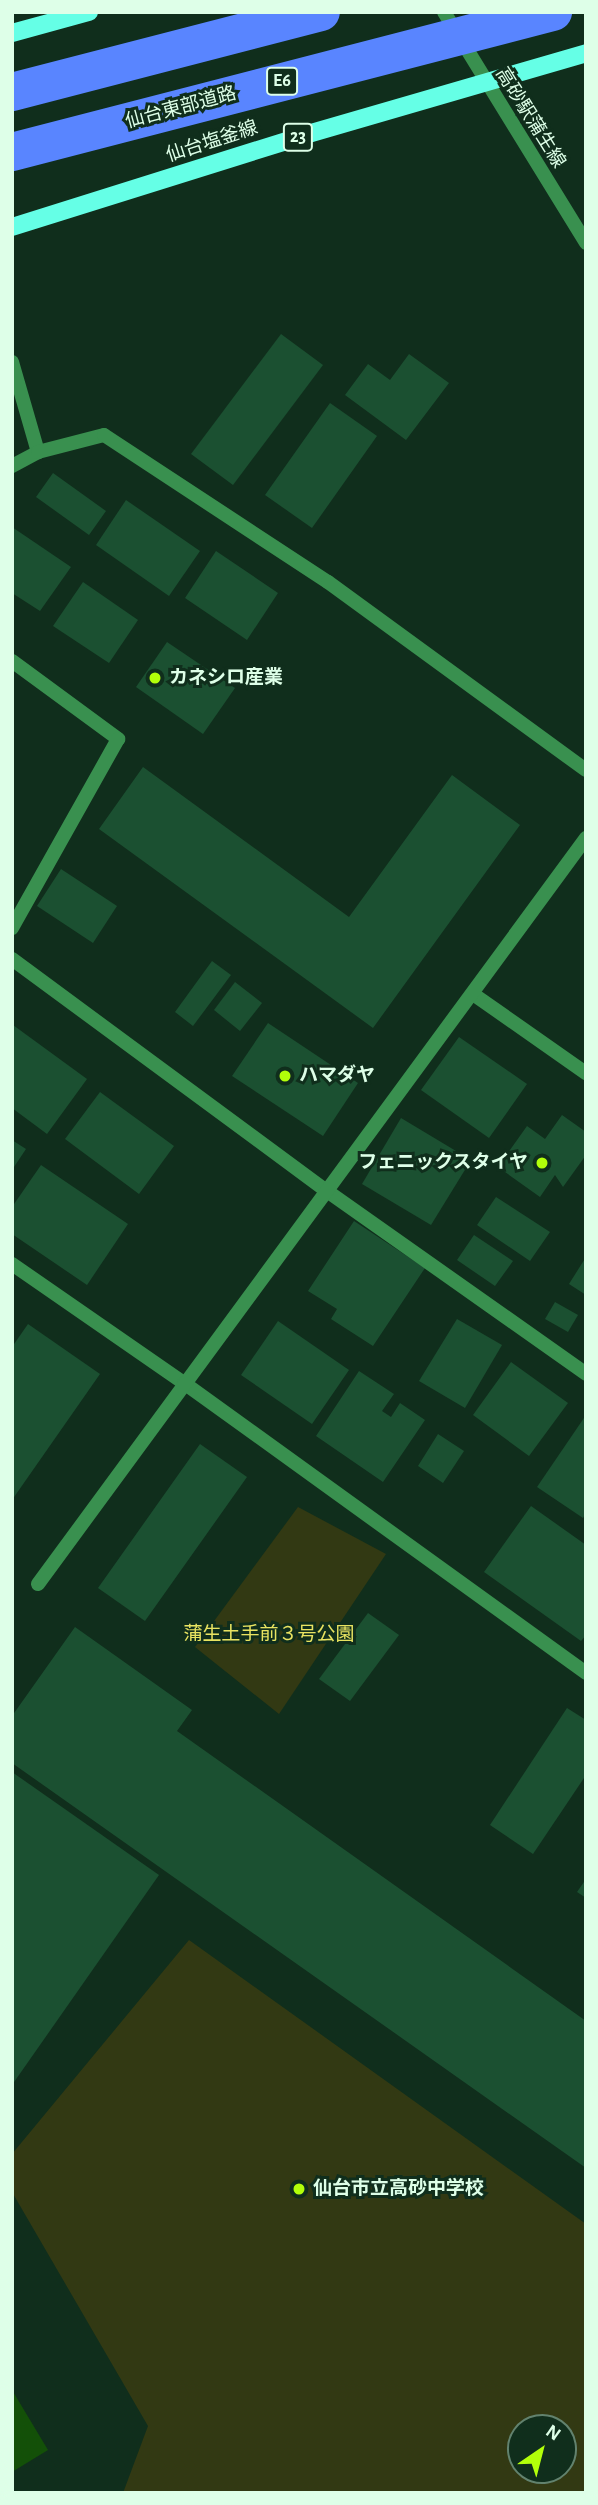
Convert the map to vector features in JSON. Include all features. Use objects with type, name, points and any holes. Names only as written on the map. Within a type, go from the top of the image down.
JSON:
[{"type":"highway","points":[[12,92],[321,12]]},
{"type":"highway","name":"仙台東部道路","points":[[12,152],[553,12]]},
{"type":"main road","points":[[12,33],[89,12]]},
{"type":"main road","name":"仙台塩釜線","points":[[12,227],[483,81],[586,53]]},
{"type":"street","name":"高砂駅蒲生線","points":[[444,12],[483,81],[586,243]]},
{"type":"street","points":[[12,362],[38,452]]},
{"type":"street","points":[[12,467],[38,452],[104,435],[328,582],[586,769]]},
{"type":"street","points":[[12,661],[118,738],[12,928]]},
{"type":"street","points":[[38,1584],[586,838]]},
{"type":"street","points":[[12,959],[327,1191],[586,1374]]},
{"type":"street","points":[[473,993],[586,1073]]},
{"type":"street","points":[[12,1264],[184,1383],[586,1673]]},
{"type":"green space","name":"蒲生土手前３号公園","points":[[298,1507],[386,1554],[279,1714],[195,1647]]},
{"type":"green space","points":[[189,1940],[586,2224],[586,2493],[123,2493],[148,2426],[12,2192],[12,2154]]},
{"type":"shaded area","points":[[12,2390],[48,2450],[12,2472]]},
{"type":"building","points":[[281,334],[323,365],[233,485],[191,454]]},
{"type":"building","points":[[409,354],[449,383],[406,440],[345,395],[368,364],[390,380]]},
{"type":"building","points":[[330,403],[377,436],[312,528],[265,495]]},
{"type":"building","points":[[53,473],[106,511],[89,535],[36,497]]},
{"type":"building","points":[[126,500],[200,551],[169,596],[96,545]]},
{"type":"building","points":[[12,527],[71,567],[40,611],[12,593]]},
{"type":"building","points":[[216,551],[278,593],[247,640],[185,598]]},
{"type":"building","points":[[83,582],[138,620],[109,663],[53,626]]},
{"type":"building","points":[[167,642],[235,688],[203,734],[136,687]]},
{"type":"building","points":[[143,767],[349,917],[452,775],[520,825],[373,1028],[99,829]]},
{"type":"building","points":[[61,869],[117,906],[93,943],[37,906]]},
{"type":"building","points":[[212,961],[231,975],[193,1026],[175,1012]]},
{"type":"building","points":[[235,982],[262,1003],[240,1031],[214,1010]]},
{"type":"building","points":[[268,1023],[358,1083],[323,1136],[232,1076]]},
{"type":"building","points":[[13,1025],[87,1079],[47,1134],[12,1108]]},
{"type":"building","points":[[459,1037],[527,1084],[489,1138],[421,1090]]},
{"type":"building","points":[[100,1092],[174,1146],[139,1194],[65,1139]]},
{"type":"building","points":[[562,1115],[586,1132],[586,1155],[563,1187],[555,1175],[540,1197],[498,1167],[527,1126],[545,1139]]},
{"type":"building","points":[[401,1118],[471,1160],[431,1225],[362,1184]]},
{"type":"building","points":[[12,1140],[26,1149],[12,1170]]},
{"type":"building","points":[[41,1165],[128,1224],[87,1285],[12,1234],[12,1207]]},
{"type":"building","points":[[496,1197],[550,1232],[530,1261],[477,1225]]},
{"type":"building","points":[[354,1221],[425,1268],[373,1346],[331,1319],[337,1309],[308,1291]]},
{"type":"building","points":[[474,1235],[513,1261],[495,1286],[457,1260]]},
{"type":"building","points":[[586,1257],[586,1295],[569,1284]]},
{"type":"building","points":[[555,1302],[578,1315],[568,1332],[545,1319]]},
{"type":"building","points":[[457,1319],[502,1345],[465,1408],[419,1381]]},
{"type":"building","points":[[278,1321],[349,1370],[312,1424],[241,1375]]},
{"type":"building","points":[[28,1324],[100,1374],[12,1500],[12,1347]]},
{"type":"building","points":[[511,1362],[568,1403],[529,1456],[473,1415]]},
{"type":"building","points":[[359,1371],[394,1394],[382,1411],[391,1417],[400,1403],[425,1420],[383,1482],[316,1436]]},
{"type":"building","points":[[586,1415],[586,1513],[583,1518],[537,1487]]},
{"type":"building","points":[[438,1434],[464,1451],[443,1483],[418,1466]]},
{"type":"building","points":[[200,1444],[247,1477],[145,1621],[98,1588]]},
{"type":"building","points":[[531,1506],[586,1545],[586,1635],[581,1641],[484,1572]]},
{"type":"building","points":[[368,1613],[399,1635],[350,1701],[319,1679]]},
{"type":"building","points":[[75,1627],[192,1710],[177,1731],[586,2021],[586,2168],[12,1763],[12,1716]]},
{"type":"building","points":[[567,1708],[586,1720],[586,1775],[533,1854],[490,1825]]},
{"type":"building","points":[[12,1772],[159,1875],[12,2085]]},
{"type":"building","points":[[586,1879],[586,1898],[577,1892]]},
{"type":"place","name":"カネシロ産業","points":[[155,678]]},
{"type":"place","name":"ハマダヤ","points":[[285,1076]]},
{"type":"place","name":"フェニックスタイヤ","points":[[542,1163]]},
{"type":"place","name":"仙台市立高砂中学校","points":[[299,2189]]}]
